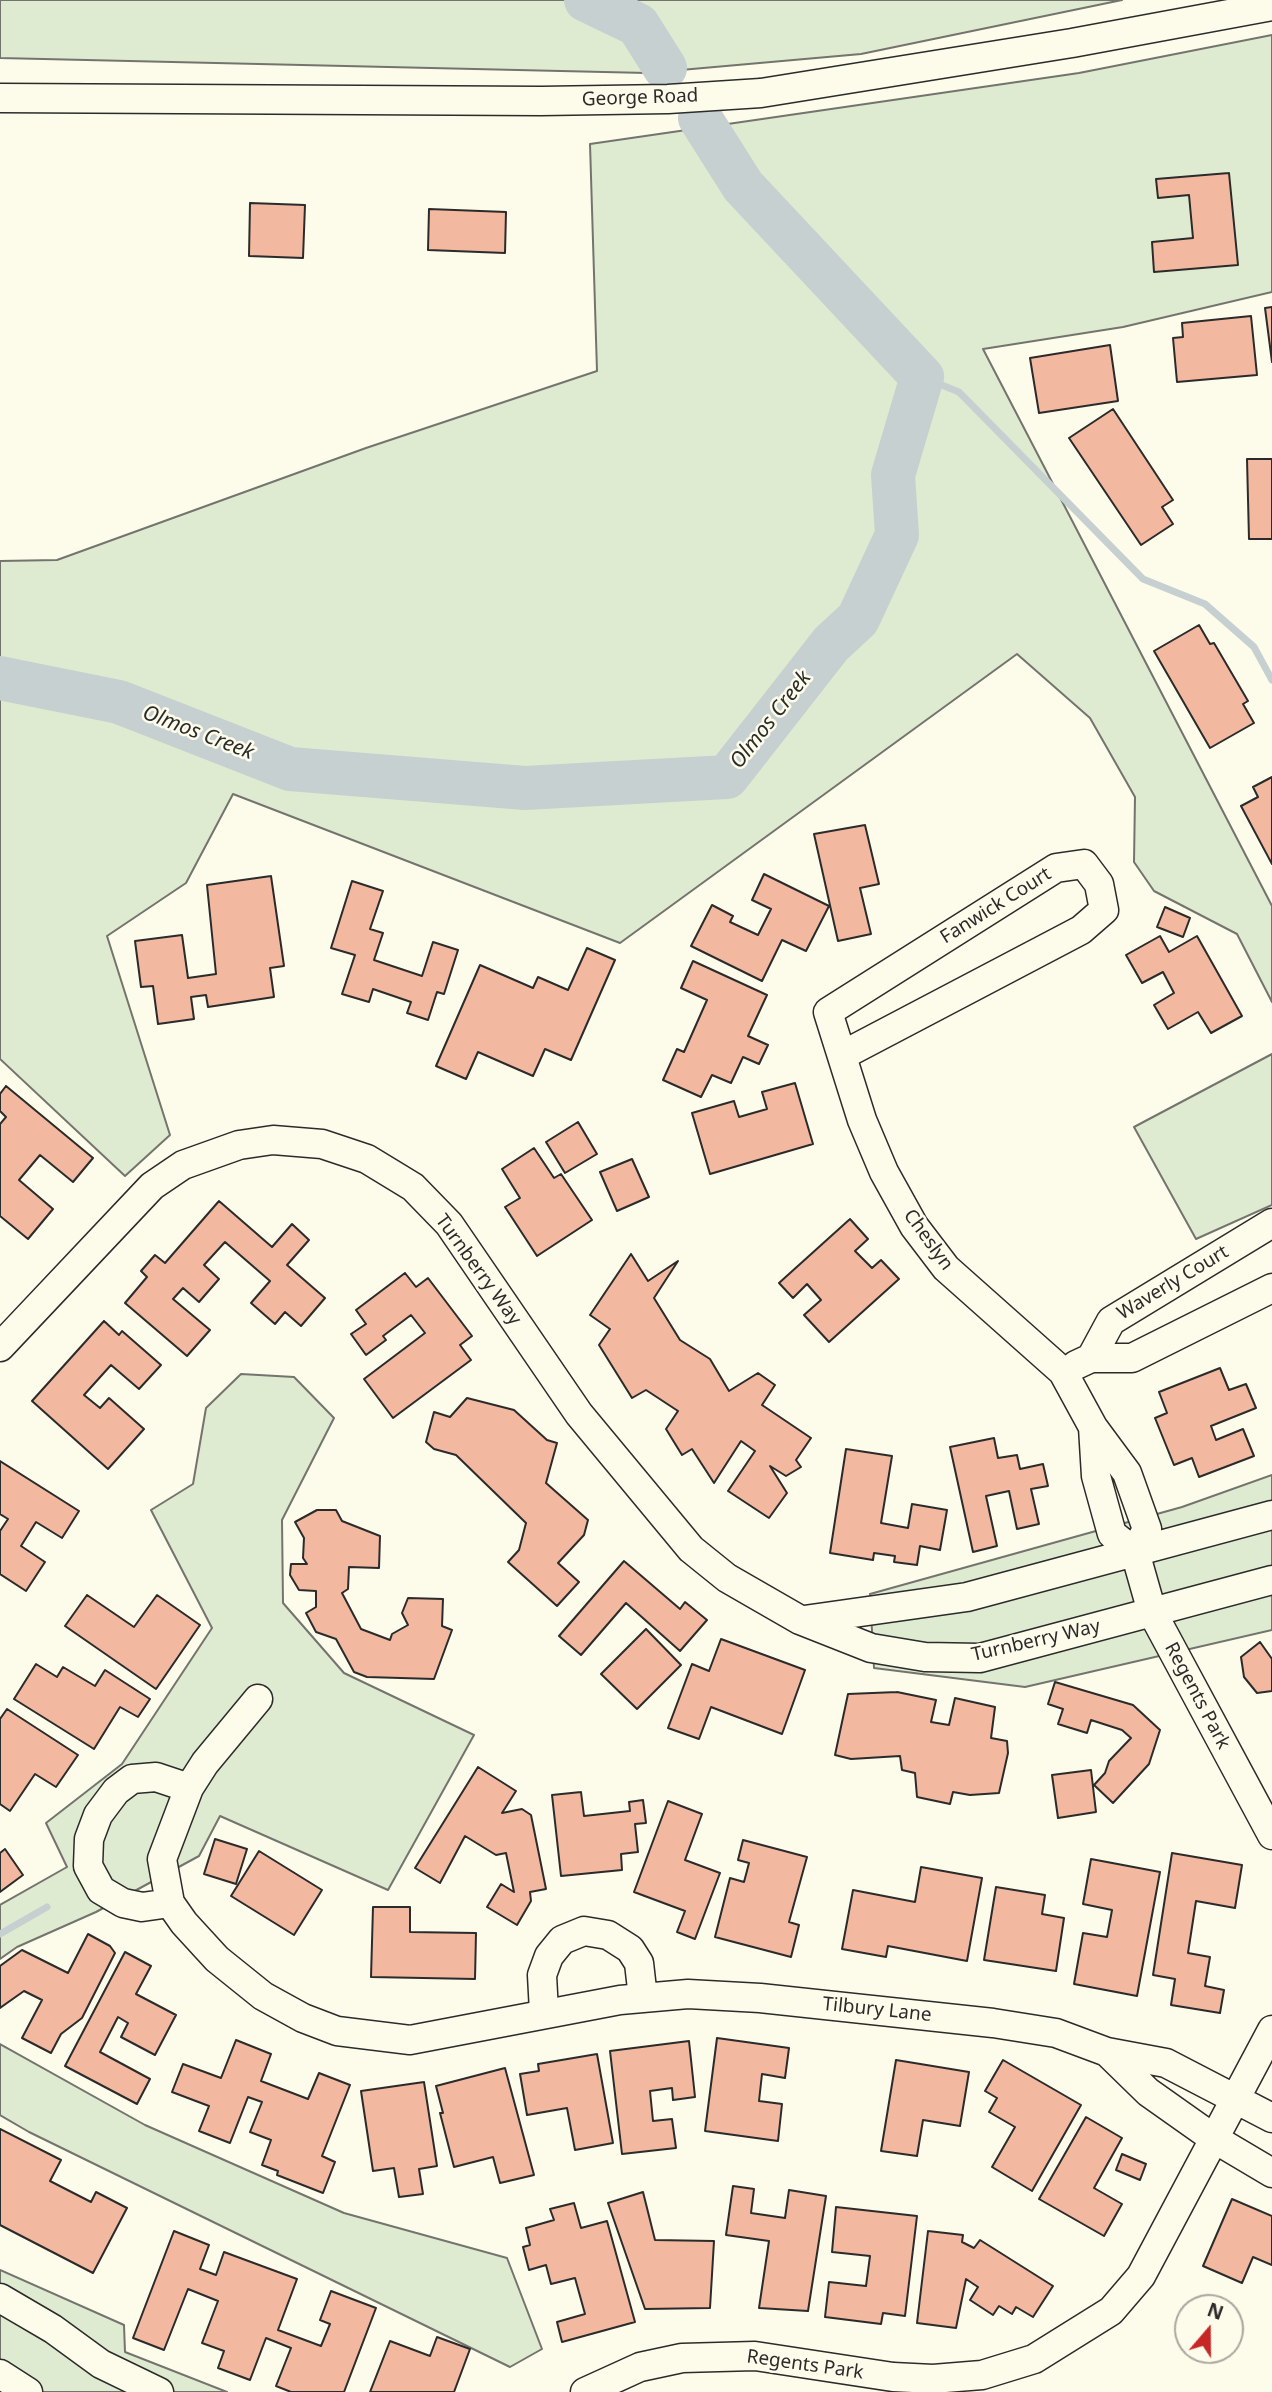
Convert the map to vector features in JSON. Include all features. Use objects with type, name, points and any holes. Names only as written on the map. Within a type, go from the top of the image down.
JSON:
[{"type":"street","name":"George Road","points":[[0,98],[541,101],[761,93],[1072,43],[1272,6]]},
{"type":"street","name":"Fanwick Court","points":[[828,1012],[1056,868],[1084,864],[1099,884],[1104,910],[1081,930],[843,1055]]},
{"type":"street","name":"Cheslyn","points":[[828,1012],[862,1120],[884,1172],[914,1226],[946,1268],[1063,1372],[1093,1427],[1096,1476],[1112,1534],[1135,1552]]},
{"type":"street","name":"Turnberry Way","points":[[0,1347],[152,1186],[183,1165],[239,1145],[274,1140],[322,1144],[368,1159],[413,1187],[449,1224],[579,1414],[691,1549],[727,1578],[800,1620],[871,1648],[925,1657],[980,1658],[1272,1580]]},
{"type":"street","name":"Waverly Court","points":[[1091,1358],[1111,1321],[1272,1223]]},
{"type":"street","points":[[1063,1372],[1091,1358],[1132,1358],[1272,1288]]},
{"type":"street","points":[[800,1620],[967,1597],[1272,1515]]},
{"type":"street","name":"Regents Park","points":[[1135,1552],[1152,1612],[1272,1835]]},
{"type":"street","points":[[189,1788],[156,1777],[132,1779],[116,1791],[98,1815],[89,1839],[88,1866],[101,1889],[123,1903],[142,1907],[170,1903],[162,1859],[189,1788],[205,1763],[258,1699]]},
{"type":"street","name":"Tilbury Lane","points":[[170,1903],[217,1959],[263,1996],[303,2018],[337,2031],[410,2040],[444,2036],[544,2012],[643,1998],[688,1994],[760,1998],[993,2023],[1056,2033],[1107,2052],[1166,2063],[1272,2118]]},
{"type":"street","points":[[544,2012],[542,1975],[549,1956],[562,1940],[584,1931],[608,1935],[630,1948],[639,1964],[643,1998]]},
{"type":"street","name":"Regents Park","points":[[585,2392],[640,2367],[682,2358],[755,2356],[893,2377],[933,2379],[982,2375],[1034,2359],[1111,2311],[1141,2276],[1272,2030]]},
{"type":"street","name":"Tilbury Lane","points":[[1107,2052],[1148,2092],[1213,2138],[1272,2173]]},
{"type":"street","points":[[0,2298],[52,2329],[101,2364],[159,2392]]},
{"type":"street","points":[[0,2374],[28,2392]]},
{"type":"green space","points":[[0,0],[1122,0],[861,54],[647,73],[0,58]]},
{"type":"green space","points":[[1272,35],[1272,292],[1123,327],[983,349],[1272,906],[1272,1002],[1237,934],[1154,891],[1134,862],[1135,797],[1090,718],[1017,654],[620,943],[233,794],[186,883],[107,936],[170,1135],[125,1176],[0,1059],[0,561],[57,560],[366,448],[597,371],[590,144],[1079,73]]},
{"type":"green space","points":[[1272,1054],[1272,1205],[1196,1239],[1134,1127]]},
{"type":"green space","points":[[241,1374],[294,1377],[334,1418],[282,1520],[283,1603],[344,1673],[474,1735],[388,1890],[220,1816],[199,1856],[96,1912],[17,1947],[0,1959],[0,1905],[67,1867],[46,1823],[122,1764],[212,1628],[151,1510],[193,1484],[206,1408]]},
{"type":"green space","points":[[1272,1475],[1272,1630],[1025,1687],[874,1668],[870,1594],[1182,1507]]},
{"type":"green space","points":[[0,2044],[145,2125],[344,2213],[507,2258],[542,2349],[510,2367],[29,2132],[0,2115]]},
{"type":"green space","points":[[0,2270],[124,2325],[125,2352],[227,2392],[0,2392]]},
{"type":"building","points":[[1229,173],[1238,265],[1154,272],[1152,242],[1193,238],[1189,195],[1158,198],[1156,179]]},
{"type":"building","points":[[250,203],[305,205],[303,258],[249,256]]},
{"type":"building","points":[[429,209],[506,212],[505,253],[428,250]]},
{"type":"building","points":[[1272,307],[1272,362],[1265,308]]},
{"type":"building","points":[[1251,316],[1257,375],[1177,382],[1173,338],[1183,337],[1182,323]]},
{"type":"building","points":[[1110,345],[1118,401],[1039,413],[1030,358]]},
{"type":"building","points":[[1113,409],[1173,500],[1162,507],[1173,524],[1141,545],[1069,438]]},
{"type":"building","points":[[1247,459],[1272,459],[1272,539],[1249,539]]},
{"type":"building","points":[[1199,625],[1210,644],[1214,643],[1248,701],[1243,704],[1254,723],[1210,748],[1154,651]]},
{"type":"building","points":[[1272,777],[1272,864],[1241,806],[1258,797],[1253,787]]},
{"type":"building","points":[[865,825],[879,884],[860,888],[871,934],[838,941],[814,834]]},
{"type":"building","points":[[764,874],[829,906],[806,951],[782,940],[762,981],[691,946],[712,905],[733,916],[730,922],[758,935],[771,909],[752,900]]},
{"type":"building","points":[[271,876],[284,966],[270,968],[274,997],[208,1007],[206,995],[191,997],[194,1019],[158,1024],[153,986],[141,987],[135,941],[182,935],[188,978],[216,974],[207,885]]},
{"type":"building","points":[[352,881],[383,891],[370,929],[383,933],[374,960],[422,976],[433,942],[458,950],[444,994],[437,992],[428,1020],[407,1013],[411,1002],[373,989],[369,1002],[342,994],[355,955],[331,948]]},
{"type":"building","points":[[1165,907],[1190,918],[1183,937],[1157,927]]},
{"type":"building","points":[[1160,936],[1169,952],[1197,936],[1242,1016],[1211,1033],[1198,1012],[1168,1029],[1154,1005],[1174,993],[1163,972],[1142,983],[1126,955]]},
{"type":"building","points":[[587,948],[615,960],[571,1060],[545,1049],[533,1076],[478,1052],[466,1079],[436,1066],[480,965],[533,988],[538,977],[568,990]]},
{"type":"building","points":[[693,961],[767,995],[748,1036],[768,1045],[759,1064],[743,1057],[731,1083],[712,1075],[701,1097],[663,1080],[677,1049],[684,1052],[707,1000],[681,988]]},
{"type":"building","points":[[795,1083],[813,1144],[710,1174],[692,1113],[734,1101],[739,1117],[767,1109],[762,1092]]},
{"type":"building","points":[[6,1086],[93,1158],[73,1182],[40,1155],[19,1180],[53,1209],[28,1239],[0,1216],[0,1124],[6,1117],[0,1111],[0,1094]]},
{"type":"building","points":[[578,1122],[597,1154],[565,1173],[546,1142]]},
{"type":"building","points":[[534,1148],[554,1178],[561,1174],[592,1220],[537,1256],[505,1207],[520,1198],[502,1169]]},
{"type":"building","points":[[632,1159],[649,1197],[617,1211],[600,1172]]},
{"type":"building","points":[[219,1201],[272,1247],[292,1224],[309,1240],[287,1265],[325,1298],[301,1326],[285,1312],[275,1324],[251,1303],[270,1281],[225,1242],[204,1265],[219,1279],[199,1302],[183,1288],[173,1299],[210,1330],[187,1356],[125,1303],[147,1277],[141,1271],[155,1255],[165,1263]]},
{"type":"building","points":[[850,1219],[868,1239],[855,1251],[872,1268],[881,1260],[899,1279],[829,1342],[804,1315],[821,1300],[807,1284],[793,1298],[779,1283]]},
{"type":"building","points":[[631,1254],[648,1281],[678,1261],[654,1298],[680,1340],[710,1359],[729,1391],[758,1373],[775,1385],[762,1405],[811,1438],[796,1460],[801,1467],[786,1476],[770,1466],[787,1493],[769,1518],[728,1491],[755,1451],[741,1441],[714,1483],[692,1449],[682,1455],[666,1429],[678,1411],[646,1390],[632,1398],[599,1345],[610,1329],[590,1315]]},
{"type":"building","points":[[405,1273],[416,1287],[428,1278],[472,1336],[460,1345],[471,1360],[393,1418],[364,1379],[425,1333],[411,1315],[383,1336],[386,1340],[366,1355],[351,1334],[366,1324],[356,1310]]},
{"type":"building","points":[[104,1321],[119,1335],[122,1331],[161,1365],[139,1389],[111,1365],[84,1395],[100,1408],[109,1398],[144,1429],[108,1469],[32,1401]]},
{"type":"building","points":[[1220,1368],[1229,1390],[1246,1384],[1256,1408],[1211,1426],[1216,1440],[1243,1429],[1254,1456],[1199,1477],[1192,1458],[1174,1465],[1155,1418],[1167,1413],[1159,1392]]},
{"type":"building","points":[[467,1398],[514,1410],[547,1440],[557,1443],[546,1483],[588,1520],[584,1535],[558,1563],[579,1582],[557,1606],[508,1562],[519,1550],[526,1523],[456,1455],[434,1449],[426,1442],[434,1412],[450,1417]]},
{"type":"building","points":[[994,1438],[998,1458],[1017,1455],[1020,1469],[1043,1464],[1048,1486],[1031,1489],[1039,1524],[1017,1529],[1009,1491],[986,1496],[997,1546],[973,1552],[950,1447]]},
{"type":"building","points":[[846,1449],[892,1456],[881,1523],[908,1528],[912,1504],[947,1510],[940,1550],[920,1546],[917,1565],[894,1562],[895,1556],[874,1553],[873,1560],[830,1553]]},
{"type":"building","points":[[0,1461],[79,1511],[62,1538],[36,1522],[21,1546],[45,1562],[26,1591],[0,1574],[0,1531],[8,1519],[0,1514]]},
{"type":"building","points":[[317,1510],[336,1510],[342,1521],[380,1536],[379,1568],[349,1567],[348,1589],[342,1593],[361,1629],[390,1640],[392,1634],[408,1625],[402,1613],[408,1598],[443,1599],[442,1626],[452,1630],[434,1679],[367,1677],[354,1672],[336,1639],[316,1632],[306,1613],[316,1607],[316,1591],[299,1590],[290,1575],[291,1564],[307,1564],[303,1558],[304,1538],[295,1522]]},
{"type":"building","points":[[624,1561],[680,1609],[685,1602],[707,1620],[680,1651],[626,1603],[581,1655],[559,1636]]},
{"type":"building","points":[[87,1595],[134,1627],[157,1595],[200,1625],[156,1689],[65,1626]]},
{"type":"building","points":[[646,1629],[681,1665],[637,1709],[601,1674]]},
{"type":"building","points":[[721,1639],[805,1670],[782,1734],[711,1707],[699,1739],[668,1728],[692,1664],[709,1671]]},
{"type":"building","points":[[1260,1642],[1272,1659],[1272,1691],[1257,1693],[1244,1677],[1241,1657]]},
{"type":"building","points":[[36,1664],[57,1677],[63,1667],[95,1686],[105,1670],[150,1699],[138,1717],[120,1707],[94,1749],[14,1699]]},
{"type":"building","points":[[1055,1682],[1133,1705],[1160,1730],[1149,1764],[1113,1803],[1094,1785],[1105,1773],[1109,1761],[1131,1738],[1122,1730],[1091,1720],[1087,1733],[1058,1724],[1063,1709],[1048,1704]]},
{"type":"building","points":[[897,1692],[936,1700],[931,1722],[949,1725],[955,1698],[995,1707],[991,1738],[1007,1741],[1008,1753],[999,1793],[970,1795],[953,1792],[950,1804],[917,1797],[915,1773],[902,1770],[900,1756],[851,1759],[835,1755],[848,1694]]},
{"type":"building","points":[[7,1709],[78,1755],[56,1787],[35,1774],[10,1811],[0,1804],[0,1719]]},
{"type":"building","points":[[478,1767],[516,1791],[502,1813],[522,1809],[531,1815],[546,1889],[530,1892],[531,1901],[517,1925],[487,1907],[501,1884],[514,1892],[506,1853],[496,1855],[465,1836],[440,1883],[415,1868]]},
{"type":"building","points":[[1091,1770],[1096,1812],[1058,1818],[1052,1775]]},
{"type":"building","points":[[581,1792],[584,1816],[630,1811],[629,1802],[643,1800],[646,1823],[635,1824],[638,1852],[621,1854],[622,1870],[561,1876],[552,1795]]},
{"type":"building","points":[[668,1801],[702,1814],[685,1860],[720,1873],[695,1939],[677,1932],[685,1911],[634,1892]]},
{"type":"building","points":[[215,1839],[247,1849],[236,1884],[204,1874]]},
{"type":"building","points":[[743,1840],[807,1857],[789,1922],[799,1925],[791,1957],[715,1937],[730,1878],[744,1882],[749,1863],[738,1860]]},
{"type":"building","points":[[5,1849],[23,1875],[0,1892],[0,1853]]},
{"type":"building","points":[[259,1851],[322,1890],[294,1935],[231,1896]]},
{"type":"building","points":[[1172,1853],[1242,1865],[1235,1908],[1196,1901],[1188,1953],[1210,1957],[1205,1986],[1224,1990],[1220,2013],[1171,2005],[1175,1979],[1153,1975]]},
{"type":"building","points":[[1091,1859],[1160,1872],[1137,1996],[1074,1984],[1083,1933],[1107,1937],[1112,1910],[1083,1904]]},
{"type":"building","points":[[921,1867],[982,1878],[967,1961],[888,1946],[886,1957],[842,1949],[853,1890],[915,1902]]},
{"type":"building","points":[[996,1887],[1045,1895],[1042,1914],[1064,1918],[1056,1971],[984,1960]]},
{"type":"building","points":[[373,1907],[410,1907],[410,1932],[476,1933],[475,1979],[371,1977]]},
{"type":"building","points":[[88,1934],[110,1946],[115,1953],[82,2018],[61,2034],[51,2053],[22,2038],[42,2000],[24,1991],[0,2008],[0,1966],[22,1950],[68,1973]]},
{"type":"building","points":[[125,1952],[151,1966],[136,1994],[176,2015],[155,2055],[121,2037],[128,2023],[118,2017],[100,2052],[150,2079],[137,2104],[65,2066]]},
{"type":"building","points":[[717,2038],[789,2048],[785,2078],[762,2074],[759,2101],[782,2104],[778,2141],[705,2131]]},
{"type":"building","points":[[236,2040],[271,2054],[261,2081],[308,2099],[319,2073],[350,2085],[322,2156],[335,2162],[323,2193],[277,2175],[278,2171],[262,2165],[271,2140],[250,2132],[262,2102],[248,2097],[230,2143],[199,2131],[209,2106],[172,2092],[183,2064],[221,2078]]},
{"type":"building","points":[[689,2041],[695,2097],[673,2100],[672,2088],[650,2091],[653,2121],[672,2119],[676,2148],[622,2154],[610,2051]]},
{"type":"building","points":[[597,2054],[613,2143],[575,2150],[567,2108],[527,2115],[520,2074],[539,2071],[538,2064]]},
{"type":"building","points":[[896,2060],[969,2072],[960,2126],[923,2120],[917,2156],[881,2151]]},
{"type":"building","points":[[1003,2060],[1081,2105],[1032,2191],[992,2167],[1015,2127],[989,2112],[997,2098],[985,2091]]},
{"type":"building","points":[[505,2068],[534,2175],[500,2183],[493,2157],[454,2167],[436,2086]]},
{"type":"building","points":[[424,2082],[437,2166],[419,2169],[423,2194],[399,2197],[394,2168],[373,2171],[361,2091]]},
{"type":"building","points":[[1086,2117],[1122,2138],[1094,2188],[1122,2204],[1104,2236],[1039,2199]]},
{"type":"building","points":[[0,2129],[61,2160],[50,2181],[91,2202],[96,2192],[127,2208],[93,2273],[0,2225]]},
{"type":"building","points":[[1122,2154],[1146,2164],[1140,2180],[1116,2170]]},
{"type":"building","points":[[733,2186],[754,2189],[751,2213],[785,2218],[789,2190],[826,2196],[808,2311],[759,2308],[769,2241],[726,2235]]},
{"type":"building","points":[[643,2192],[655,2240],[714,2241],[710,2308],[645,2309],[608,2203]]},
{"type":"building","points":[[1232,2199],[1272,2216],[1272,2265],[1253,2257],[1242,2283],[1203,2266]]},
{"type":"building","points":[[574,2203],[581,2228],[607,2221],[635,2322],[562,2342],[557,2322],[585,2314],[575,2278],[551,2284],[546,2265],[529,2270],[523,2247],[530,2245],[526,2228],[554,2220],[550,2209]]},
{"type":"building","points":[[836,2207],[917,2216],[905,2316],[883,2313],[881,2324],[825,2317],[829,2282],[866,2286],[870,2256],[832,2252]]},
{"type":"building","points":[[174,2231],[209,2245],[200,2269],[216,2275],[224,2252],[297,2279],[278,2330],[321,2346],[330,2324],[320,2320],[331,2291],[376,2308],[344,2392],[291,2392],[276,2386],[291,2348],[266,2338],[250,2380],[218,2368],[224,2351],[202,2343],[218,2301],[188,2289],[164,2350],[133,2338]]},
{"type":"building","points":[[928,2231],[963,2235],[962,2242],[974,2248],[980,2240],[1053,2286],[1033,2317],[1016,2307],[1012,2314],[999,2306],[993,2315],[970,2300],[978,2287],[966,2279],[956,2328],[917,2323]]},
{"type":"building","points":[[437,2337],[470,2349],[454,2392],[370,2392],[390,2341],[430,2356]]},
{"type":"waterway","name":"Olmos Creek","points":[[586,0],[638,25],[665,68]]},
{"type":"waterway","name":"Olmos Creek","points":[[0,678],[119,702],[290,769],[525,788],[727,777],[831,644],[858,619],[897,535],[893,475],[922,377],[743,186],[700,118]]},
{"type":"waterway","points":[[922,377],[959,392],[1143,579],[1205,604],[1254,647],[1272,680]]},
{"type":"waterway","points":[[0,1934],[47,1907]]}]
